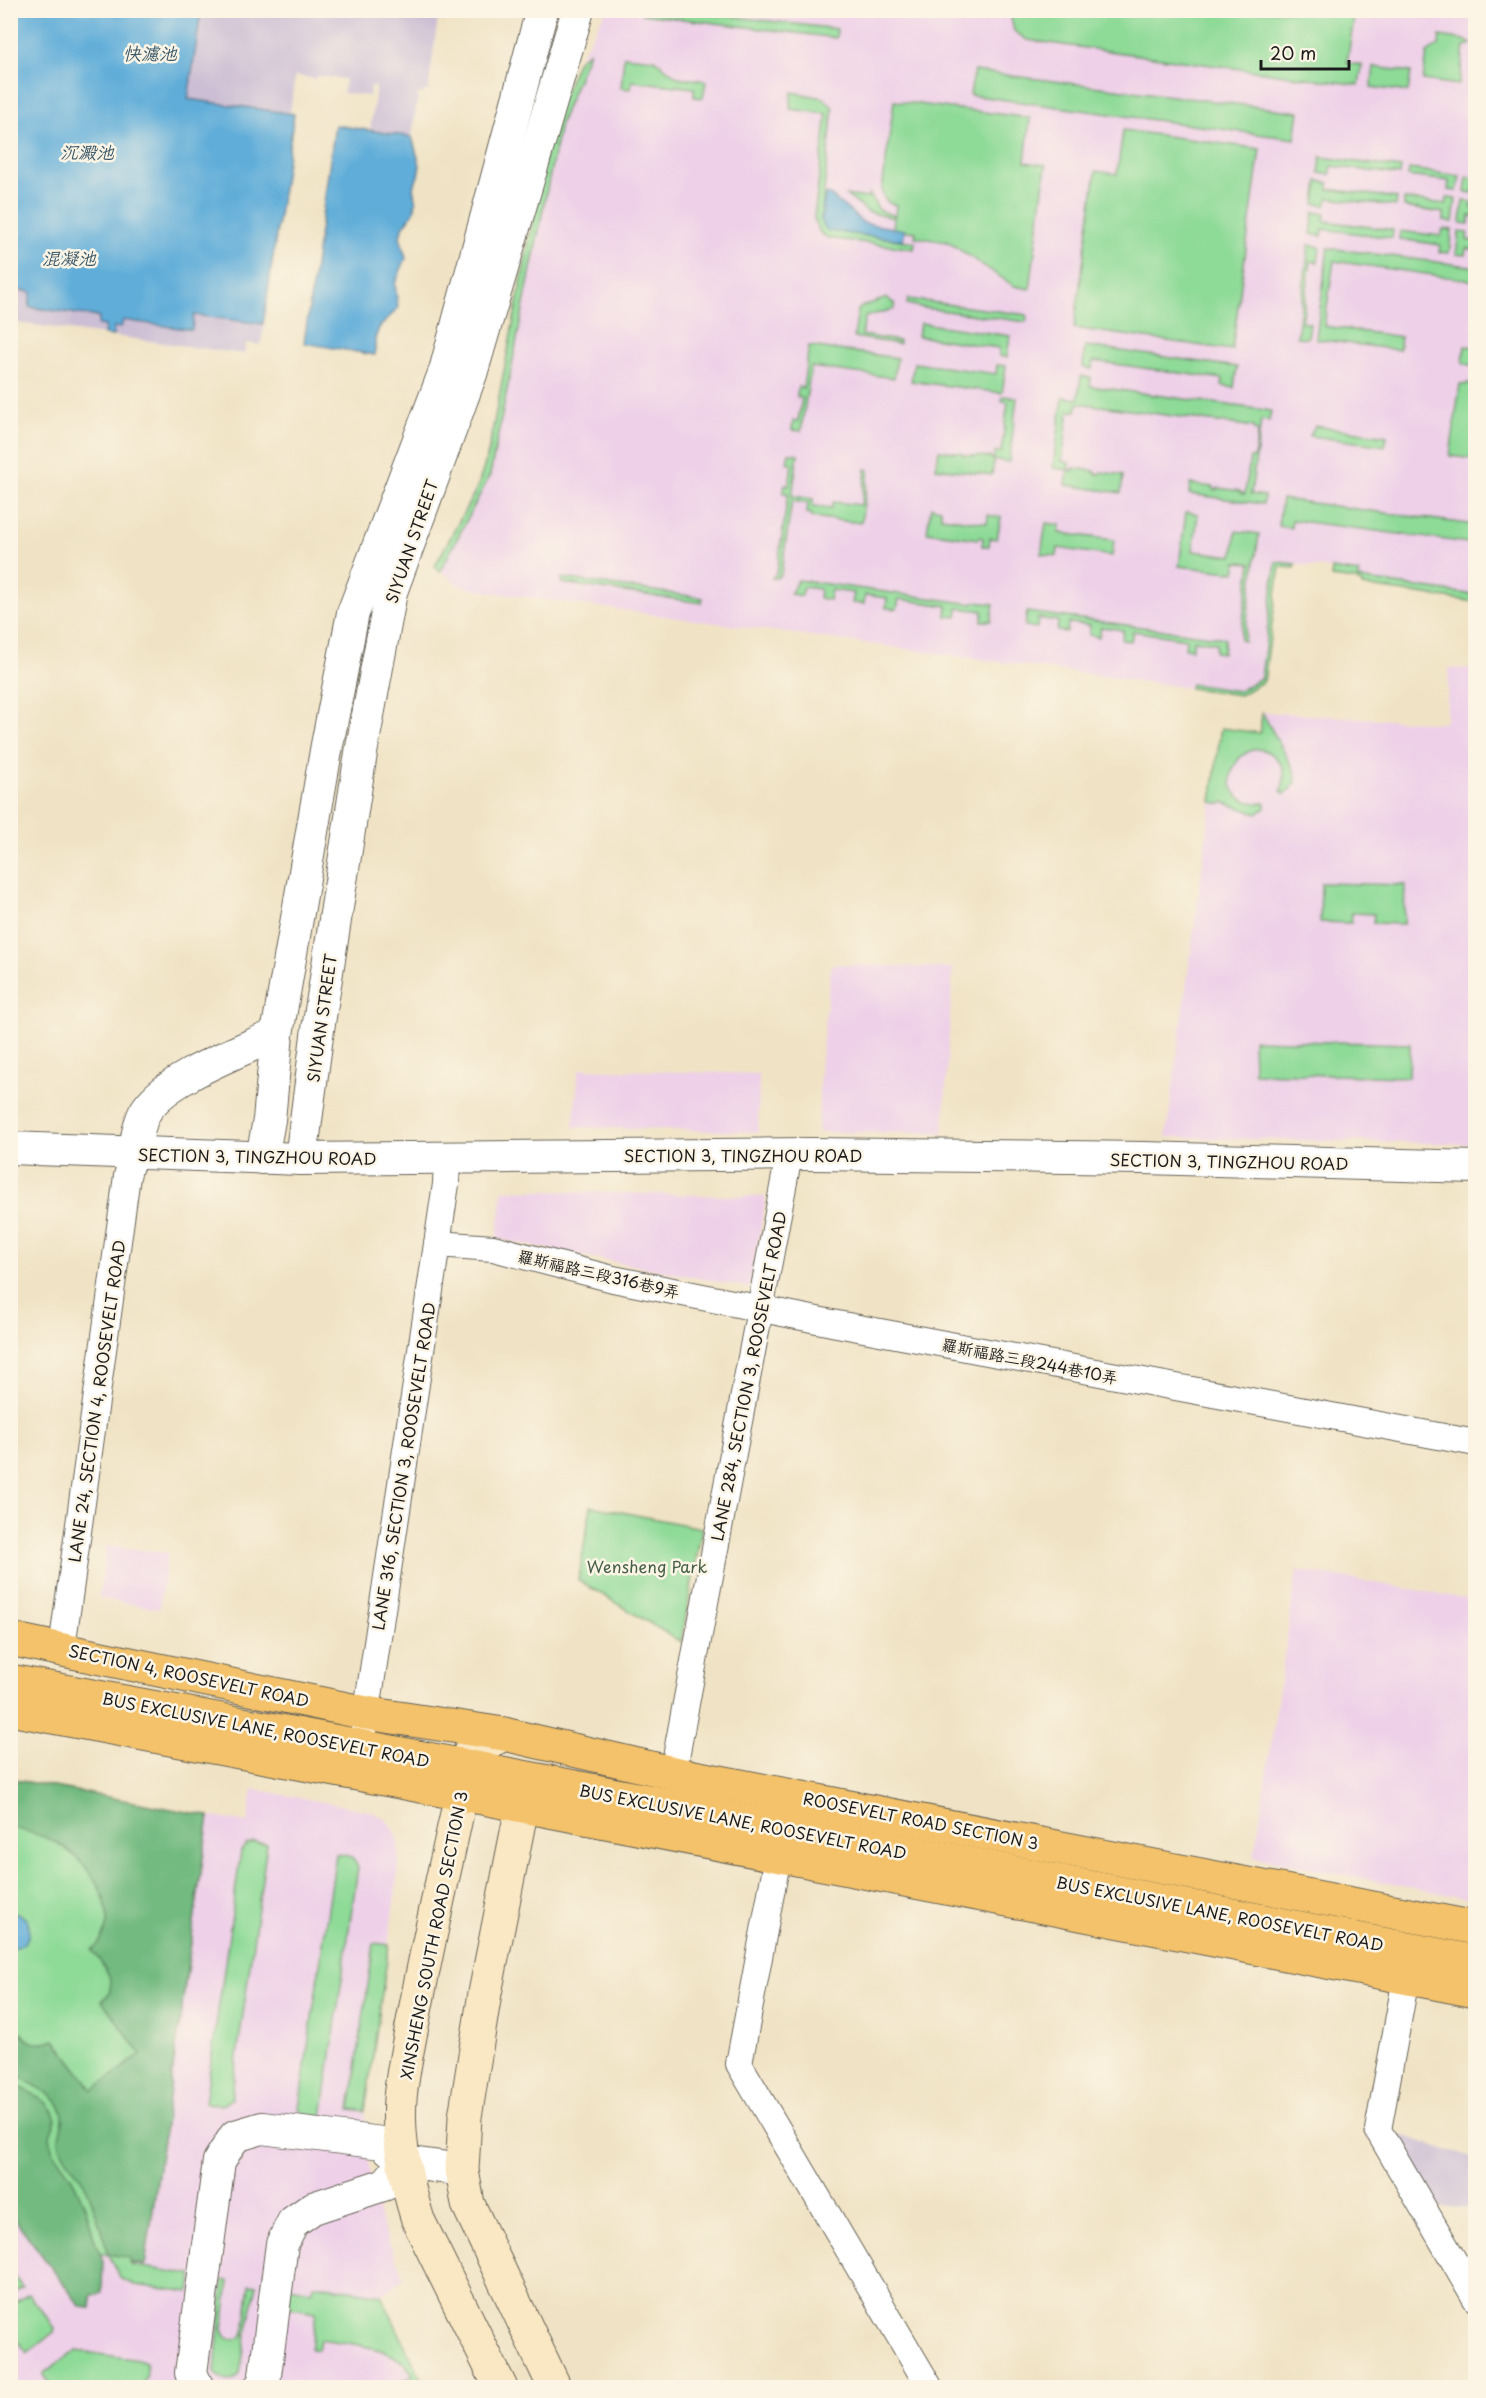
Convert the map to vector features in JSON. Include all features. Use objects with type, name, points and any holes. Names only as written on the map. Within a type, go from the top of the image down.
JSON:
[{"type":"main road","name":"SECTION 4, ROOSEVELT ROAD","points":[[10,1639],[62,1648],[362,1745]]},
{"type":"main road","name":"BUS EXCLUSIVE LANE, ROOSEVELT ROAD","points":[[10,1668],[528,1784],[1476,1962]]},
{"type":"main road","name":"BUS EXCLUSIVE LANE, ROOSEVELT ROAD","points":[[10,1682],[362,1745],[466,1771]]},
{"type":"main road","name":"BUS EXCLUSIVE LANE, ROOSEVELT ROAD","points":[[10,1695],[362,1745]]},
{"type":"main road","points":[[10,1709],[362,1745]]},
{"type":"main road","points":[[466,1771],[504,1734],[528,1784],[472,2062],[465,2117],[462,2170],[468,2204],[555,2388]]},
{"type":"main road","name":"ROOSEVELT ROAD SECTION 3","points":[[362,1745],[504,1734],[673,1773],[1476,1928]]},
{"type":"main road","points":[[466,1771],[528,1784],[778,1856],[1476,1991]]},
{"type":"main road","name":"XINSHENG SOUTH ROAD SECTION 3","points":[[466,1771],[430,1931],[406,2060],[400,2100],[400,2137],[409,2193],[417,2220],[501,2388]]},
{"type":"main road","name":"BUS EXCLUSIVE LANE, ROOSEVELT ROAD","points":[[528,1784],[1476,1943]]},
{"type":"street","name":"SIYUAN STREET","points":[[262,1158],[269,1120],[277,1034],[327,745],[353,613],[445,371],[542,10]]},
{"type":"street","name":"SIYUAN STREET","points":[[301,1159],[317,1036],[361,753],[390,592],[471,374],[578,10]]},
{"type":"street","points":[[134,1155],[143,1116],[150,1105],[170,1088],[208,1066],[277,1034]]},
{"type":"street","name":"SECTION 3, TINGZHOU ROAD","points":[[10,1148],[134,1155],[301,1159],[757,1154],[1144,1158],[1476,1167]]},
{"type":"street","name":"LANE 24, SECTION 4, ROOSEVELT ROAD","points":[[62,1648],[127,1176],[134,1155]]},
{"type":"street","name":"LANE 284, SECTION 3, ROOSEVELT ROAD","points":[[673,1773],[789,1155]]},
{"type":"street","name":"LANE 316, SECTION 3, ROOSEVELT ROAD","points":[[362,1745],[446,1184],[447,1158]]},
{"type":"street","name":"羅斯福路三段316巷9弄","points":[[437,1244],[493,1248],[613,1279],[761,1308]]},
{"type":"street","name":"羅斯福路三段244巷10弄","points":[[761,1308],[1476,1443]]},
{"type":"street","points":[[778,1856],[739,2064],[930,2388]]},
{"type":"street","points":[[1406,1978],[1378,2130],[1476,2299]]},
{"type":"street","points":[[198,2388],[191,2373],[219,2161],[235,2136],[262,2128],[382,2142],[404,2162],[462,2170]]},
{"type":"street","points":[[260,2388],[264,2383],[282,2244],[293,2222],[313,2208],[386,2184],[404,2162]]},
{"type":"shaded area","points":[[11,11],[439,11],[428,91],[424,90],[423,94],[418,93],[412,137],[370,130],[376,87],[370,87],[369,96],[343,93],[345,79],[295,76],[290,113],[294,114],[261,345],[246,343],[244,354],[11,322]]},
{"type":"shaded area","points":[[606,11],[1475,11],[1475,602],[1362,586],[1362,583],[1358,582],[1359,573],[1296,564],[1295,568],[1280,566],[1264,681],[1240,695],[476,590],[458,585],[435,566],[483,473],[552,122],[578,60]]},
{"type":"shaded area","points":[[1449,668],[1475,669],[1475,1144],[1166,1137],[1221,728],[1260,733],[1262,712],[1443,723],[1446,720]]},
{"type":"shaded area","points":[[831,964],[953,968],[943,1133],[818,1132],[820,1069]]},
{"type":"shaded area","points":[[579,1069],[759,1074],[758,1132],[573,1127]]},
{"type":"shaded area","points":[[503,1190],[766,1197],[750,1288],[497,1239]]},
{"type":"shaded area","points":[[106,1546],[168,1553],[159,1609],[99,1598]]},
{"type":"shaded area","points":[[1297,1570],[1475,1600],[1475,1900],[1254,1857]]},
{"type":"shaded area","points":[[10,1779],[247,1823],[253,1789],[371,1811],[385,1819],[394,1829],[398,1839],[399,1867],[365,2111],[371,2187],[384,2230],[404,2278],[381,2296],[425,2387],[11,2387]]},
{"type":"shaded area","points":[[1401,2135],[1475,2159],[1475,2209],[1437,2206],[1395,2143]]},
{"type":"green space","points":[[1012,10],[1355,11],[1347,63],[1362,65],[1359,85],[1027,40],[1014,31]]},
{"type":"green space","points":[[642,11],[687,11],[837,29],[836,38],[642,14]]},
{"type":"green space","points":[[1414,11],[1442,11],[1435,16],[1428,17],[1421,16]]},
{"type":"green space","points":[[1440,36],[1465,40],[1471,44],[1464,47],[1459,85],[1423,80],[1427,53],[1439,45]]},
{"type":"green space","points":[[589,52],[560,124],[490,475],[440,572],[435,566],[478,486],[488,454],[552,122],[578,60]]},
{"type":"green space","points":[[624,56],[654,59],[677,77],[706,81],[703,98],[694,97],[694,88],[632,81],[631,89],[621,88]]},
{"type":"green space","points":[[1374,67],[1411,72],[1408,92],[1371,87]]},
{"type":"green space","points":[[974,71],[1299,112],[1295,139],[970,95]]},
{"type":"green space","points":[[792,92],[824,98],[833,108],[821,219],[830,231],[915,242],[914,249],[828,238],[820,233],[814,218],[827,114],[790,109]]},
{"type":"green space","points":[[894,101],[1030,118],[1025,162],[1046,165],[1030,289],[1014,286],[948,242],[915,237],[916,232],[893,229],[894,218],[868,212],[846,195],[868,198],[869,193],[879,210],[895,216],[896,205],[886,201],[882,191]]},
{"type":"green space","points":[[1123,130],[1260,149],[1232,350],[1074,328],[1096,171],[1117,174]]},
{"type":"green space","points":[[1321,157],[1401,168],[1400,175],[1332,166],[1330,175],[1319,173]]},
{"type":"green space","points":[[1409,169],[1460,176],[1457,191],[1448,190],[1449,181],[1408,176]]},
{"type":"green space","points":[[1467,177],[1475,178],[1473,193],[1465,192]]},
{"type":"green space","points":[[1318,181],[1329,183],[1329,189],[1397,198],[1396,206],[1328,198],[1326,205],[1315,204]]},
{"type":"green space","points":[[1447,198],[1456,199],[1453,222],[1444,221],[1444,213],[1404,207],[1404,199],[1446,204]]},
{"type":"green space","points":[[1463,200],[1472,202],[1472,208],[1475,208],[1475,217],[1470,216],[1469,224],[1461,223]]},
{"type":"green space","points":[[1314,212],[1325,214],[1324,221],[1393,230],[1392,238],[1323,229],[1322,236],[1311,234]]},
{"type":"green space","points":[[1443,229],[1452,230],[1449,253],[1439,252],[1440,245],[1399,239],[1400,231],[1441,236]]},
{"type":"green space","points":[[1459,232],[1468,233],[1467,240],[1475,241],[1475,250],[1466,248],[1465,255],[1456,254]]},
{"type":"green space","points":[[1309,245],[1320,247],[1318,262],[1311,261],[1302,322],[1310,323],[1308,338],[1297,337]]},
{"type":"green space","points":[[1328,248],[1475,267],[1475,281],[1334,261],[1324,326],[1401,337],[1399,350],[1316,339]]},
{"type":"green space","points":[[887,298],[895,304],[894,309],[865,317],[862,335],[899,341],[899,344],[854,337],[858,310]]},
{"type":"green space","points":[[908,299],[1027,315],[1026,322],[924,308],[907,304]]},
{"type":"green space","points":[[920,323],[1010,336],[1007,357],[999,356],[999,348],[918,336]]},
{"type":"green space","points":[[809,346],[897,358],[894,378],[811,367],[801,431],[792,430],[793,421],[798,421],[802,398],[797,397],[798,387],[803,388]]},
{"type":"green space","points":[[1085,346],[1237,367],[1234,388],[1222,386],[1223,379],[1093,361],[1092,369],[1083,367]]},
{"type":"green space","points":[[1465,346],[1475,347],[1475,367],[1463,363]]},
{"type":"green space","points":[[914,363],[996,374],[997,365],[1006,366],[1002,393],[911,381]]},
{"type":"green space","points":[[1081,376],[1091,378],[1090,386],[1271,411],[1269,421],[1261,420],[1251,494],[1264,496],[1263,504],[1189,494],[1190,484],[1213,487],[1213,490],[1218,488],[1240,491],[1245,494],[1250,458],[1254,458],[1258,431],[1254,430],[1254,427],[1078,403],[1076,411],[1069,411],[1062,461],[1069,463],[1068,470],[1053,468],[1063,397],[1078,399]]},
{"type":"green space","points":[[1467,383],[1475,384],[1475,459],[1450,456],[1460,384],[1466,385]]},
{"type":"green space","points":[[1003,396],[1017,398],[1009,462],[994,460],[992,475],[936,468],[939,450],[990,457],[993,460],[995,452],[1001,452],[1008,402],[1002,401]]},
{"type":"green space","points":[[1315,426],[1387,436],[1385,446],[1310,436]]},
{"type":"green space","points":[[789,453],[798,454],[792,496],[813,499],[813,506],[832,508],[833,502],[861,505],[866,469],[869,470],[861,523],[811,517],[811,514],[807,513],[808,503],[792,501],[781,574],[777,578],[772,578],[777,572],[788,493],[783,493],[785,484],[789,485],[792,464],[787,462]]},
{"type":"green space","points":[[1073,468],[1095,471],[1095,474],[1101,472],[1123,475],[1121,493],[1066,485],[1068,470],[1073,471]]},
{"type":"green space","points":[[1282,499],[1475,525],[1475,544],[1292,520],[1291,528],[1278,526]]},
{"type":"green space","points":[[931,507],[941,509],[941,517],[987,523],[988,515],[1001,517],[997,539],[990,538],[989,546],[982,546],[983,538],[927,532]]},
{"type":"green space","points":[[1186,512],[1198,514],[1193,551],[1233,556],[1236,531],[1259,534],[1244,641],[1240,640],[1251,563],[1237,562],[1235,572],[1179,566]]},
{"type":"green space","points":[[1046,523],[1060,525],[1059,533],[1114,540],[1112,556],[1058,548],[1057,556],[1041,554]]},
{"type":"green space","points":[[1276,562],[1296,564],[1295,568],[1280,567],[1264,681],[1240,695],[1190,688],[1191,684],[1239,691],[1261,678]]},
{"type":"green space","points":[[1332,569],[1359,573],[1359,579],[1475,595],[1475,602],[1362,586],[1362,583],[1357,580],[1331,577]]},
{"type":"green space","points":[[562,578],[703,598],[702,603],[562,583]]},
{"type":"green space","points":[[798,580],[973,604],[974,602],[994,604],[991,621],[982,621],[983,611],[958,608],[957,617],[946,616],[947,606],[899,599],[897,609],[886,608],[887,598],[865,595],[864,604],[852,603],[854,593],[831,590],[829,600],[819,598],[820,589],[803,587],[802,596],[790,594]]},
{"type":"green space","points":[[1027,612],[1225,638],[1223,653],[1215,652],[1216,643],[1194,640],[1192,649],[1185,648],[1186,639],[1133,631],[1131,641],[1122,640],[1123,630],[1101,627],[1099,637],[1089,635],[1090,625],[1068,623],[1067,632],[1057,631],[1058,621],[1038,618],[1037,628],[1025,626]]},
{"type":"green space","points":[[1262,712],[1295,772],[1296,783],[1285,794],[1281,791],[1284,775],[1278,760],[1265,750],[1252,750],[1241,757],[1234,768],[1231,780],[1234,792],[1245,800],[1265,803],[1265,808],[1257,814],[1223,802],[1222,804],[1211,802],[1221,728],[1260,733]]},
{"type":"green space","points":[[1321,883],[1405,885],[1404,924],[1373,923],[1374,914],[1352,913],[1351,923],[1320,922]]},
{"type":"green space","points":[[1253,1040],[1410,1044],[1409,1077],[1254,1073]]},
{"type":"green space","name":"Wensheng Park","points":[[591,1506],[702,1528],[681,1642],[578,1580]]},
{"type":"green space","points":[[11,1779],[209,1816],[145,2265],[129,2263],[193,2275],[190,2292],[135,2285],[121,2279],[109,2255],[97,2253],[91,2308],[81,2307],[11,2214]]},
{"type":"green space","points":[[11,1779],[209,1816],[145,2265],[129,2262],[130,2258],[109,2254],[89,2193],[60,2146],[59,2136],[63,2117],[60,2107],[50,2095],[11,2068],[11,2019],[28,2040],[46,2043],[55,2040],[93,2090],[141,2054],[102,2001],[108,1995],[110,1982],[105,1968],[92,1950],[103,1937],[107,1923],[106,1908],[101,1892],[83,1864],[59,1844],[11,1827]]},
{"type":"green space","points":[[254,1842],[267,1844],[231,2099],[222,2105],[205,2103],[241,1851],[246,1845]]},
{"type":"green space","points":[[336,1854],[349,1857],[358,1867],[322,2117],[305,2115],[299,2108]]},
{"type":"green space","points":[[374,1943],[389,1945],[365,2111],[350,2109]]},
{"type":"green space","points":[[11,2080],[42,2099],[56,2119],[50,2135],[52,2150],[72,2178],[86,2209],[96,2245],[103,2260],[102,2292],[92,2295],[91,2308],[81,2307],[11,2214]]},
{"type":"green space","points":[[10,2270],[23,2287],[11,2295],[10,2295]]},
{"type":"green space","points":[[223,2280],[229,2281],[223,2329],[232,2340],[239,2338],[244,2332],[250,2284],[257,2285],[240,2374],[230,2381],[220,2378],[215,2371]]},
{"type":"green space","points":[[313,2284],[381,2295],[425,2387],[395,2387],[393,2385],[413,2375],[396,2357],[372,2348],[320,2339],[318,2350],[311,2349],[316,2312],[286,2307],[289,2287],[312,2291]]},
{"type":"green space","points":[[29,2294],[55,2328],[54,2332],[27,2353],[14,2335],[11,2337],[10,2305]]},
{"type":"green space","points":[[77,2351],[139,2360],[146,2363],[146,2379],[141,2387],[53,2387],[43,2374]]},
{"type":"water","points":[[11,10],[201,11],[188,99],[294,114],[263,324],[194,315],[192,330],[123,320],[121,328],[114,327],[113,336],[104,335],[105,326],[98,325],[99,317],[29,307],[31,292],[11,289]]},
{"type":"water","points":[[335,125],[412,137],[420,165],[413,188],[416,202],[414,212],[402,229],[400,237],[406,258],[395,284],[398,308],[379,328],[375,339],[375,355],[304,343]]},
{"type":"water","points":[[825,194],[830,195],[864,223],[905,230],[903,240],[829,231],[821,219]]},
{"type":"water","points":[[11,1912],[25,1918],[29,1930],[25,1942],[11,1948]]},
{"type":"water label","name":"快濾池","points":[[150,52]]},
{"type":"water label","name":"沉澱池","points":[[87,151]]},
{"type":"water label","name":"混凝池","points":[[69,257]]}]
